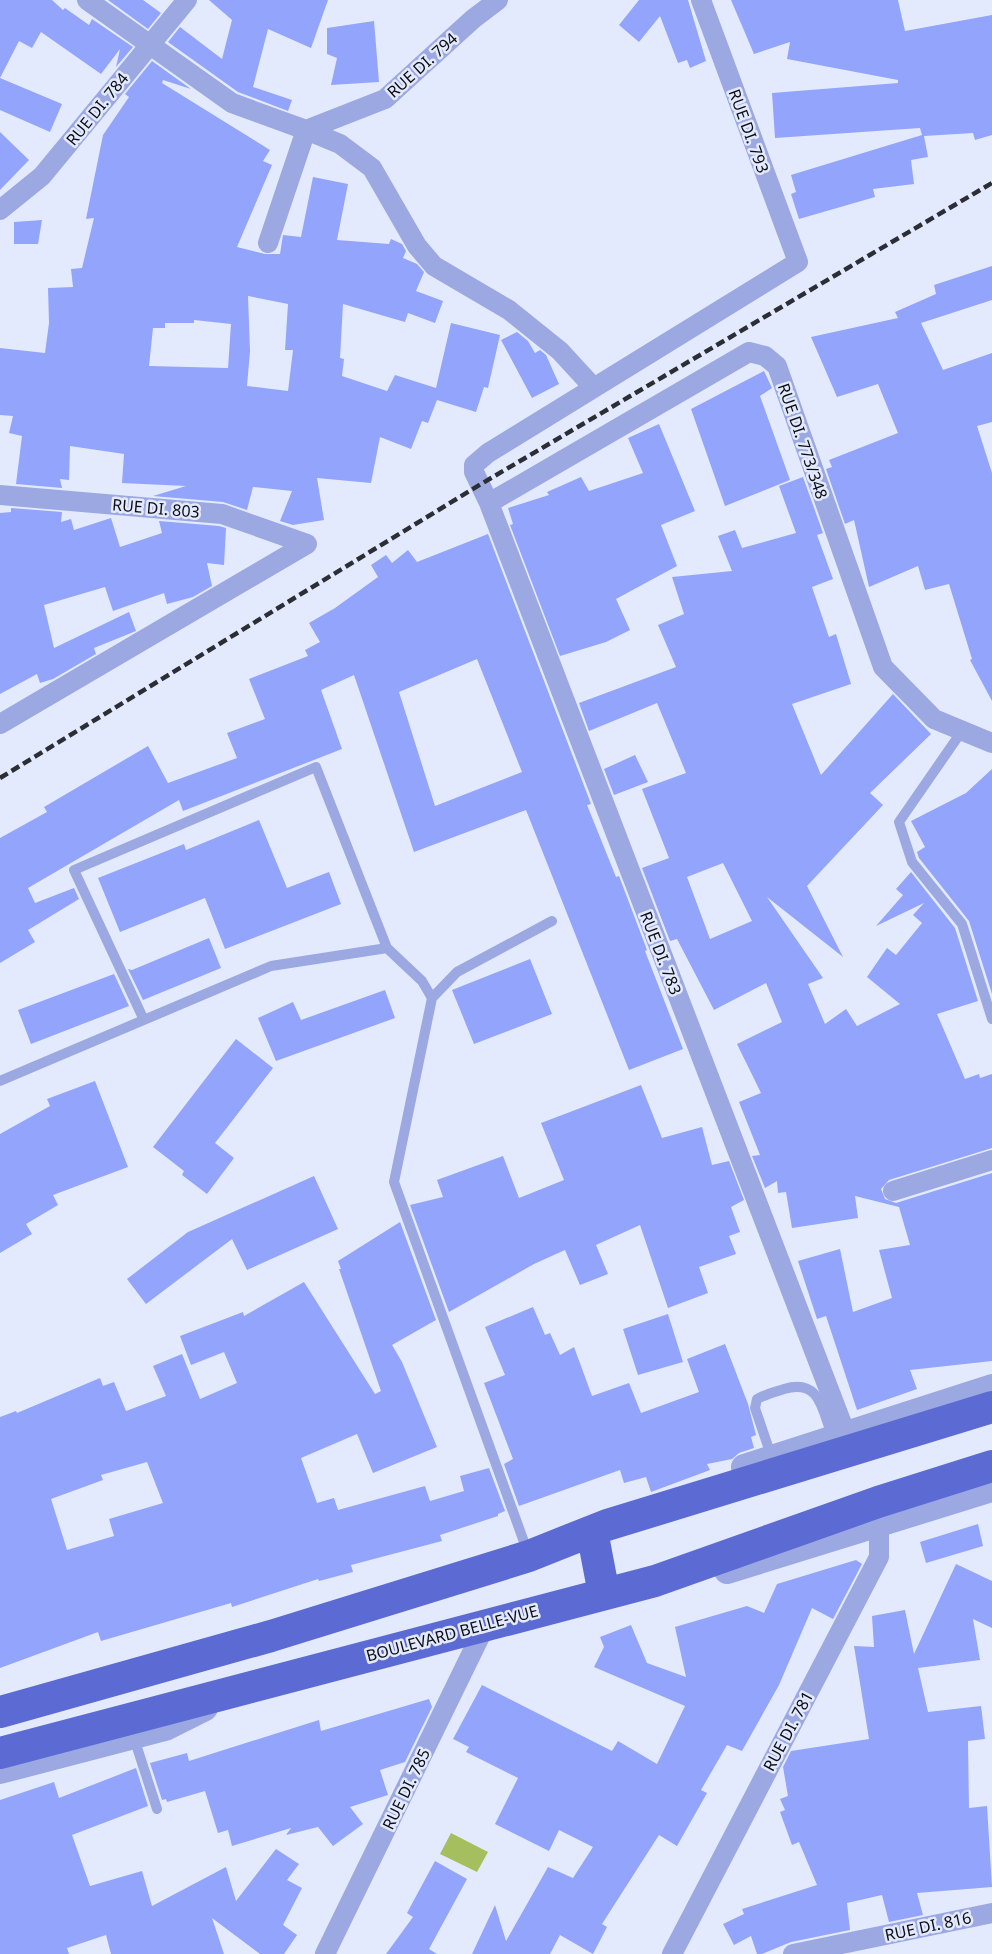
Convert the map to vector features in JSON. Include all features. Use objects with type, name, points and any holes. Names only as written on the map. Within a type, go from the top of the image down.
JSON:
[{"type":"main road","points":[[0,1712],[262,1639],[529,1556],[600,1528],[992,1407]]},
{"type":"main road","name":"BOULEVARD BELLE-VUE","points":[[0,1753],[248,1686],[655,1581],[879,1514],[992,1466]]},
{"type":"main road","points":[[600,1528],[604,1594]]},
{"type":"main road","points":[[262,1639],[287,1676]]},
{"type":"street","points":[[87,0],[232,103],[340,144],[372,168],[417,246],[434,266],[509,310],[560,351],[594,388]]},
{"type":"street","name":"RUE DI. 784","points":[[0,210],[42,176],[188,0]]},
{"type":"street","name":"RUE DI. 794","points":[[306,130],[385,99],[473,19],[498,0]]},
{"type":"street","name":"RUE DI. 793","points":[[594,388],[798,262],[700,0]]},
{"type":"street","points":[[268,243],[306,130]]},
{"type":"street","name":"RUE DI. 773/348","points":[[489,503],[749,352],[765,356],[777,366],[883,667],[934,719],[992,743]]},
{"type":"street","name":"RUE DI. 783","points":[[594,388],[488,453],[474,465],[474,472],[489,503],[839,1436]]},
{"type":"street","name":"RUE DI. 803","points":[[0,495],[222,514],[307,544],[0,724]]},
{"type":"street","points":[[894,1191],[992,1160]]},
{"type":"street","points":[[600,1528],[652,1497],[992,1386]]},
{"type":"street","name":"BOULEVARD BELLE-VUE","points":[[879,1514],[992,1489]]},
{"type":"street","name":"RUE DI. 781","points":[[672,1954],[879,1557],[879,1514]]},
{"type":"street","name":"RUE DI. 785","points":[[325,1954],[486,1624]]},
{"type":"street","points":[[0,1697],[98,1669],[262,1639]]},
{"type":"street","name":"BOULEVARD BELLE-VUE","points":[[0,1772],[165,1728],[248,1686]]},
{"type":"street","name":"RUE DI. 816","points":[[793,1954],[992,1913]]},
{"type":"lane","points":[[962,731],[898,822],[912,862],[962,924],[992,1019]]},
{"type":"lane","points":[[144,1020],[74,870],[316,767],[387,948],[422,981],[432,998]]},
{"type":"lane","points":[[529,1556],[394,1182],[432,998],[457,972],[552,921]]},
{"type":"lane","points":[[0,1081],[271,966],[387,948]]},
{"type":"lane","points":[[772,1458],[755,1408],[757,1399],[763,1395],[804,1385],[814,1391],[839,1436]]},
{"type":"lane","points":[[133,1735],[156,1809]]},
{"type":"shaded area","points":[[451,1833],[488,1852],[477,1872],[440,1854]]},
{"type":"building","points":[[0,0],[52,0],[63,10],[65,8],[89,25],[92,19],[133,47],[116,67],[120,49],[101,74],[41,32],[32,48],[19,41],[0,78]]},
{"type":"building","points":[[108,0],[143,0],[161,13],[148,29]]},
{"type":"building","points":[[209,0],[328,0],[311,48],[268,29],[253,87],[292,100],[288,111],[238,92],[168,42],[180,27],[222,59],[232,20]]},
{"type":"building","points":[[639,0],[688,0],[706,61],[690,68],[687,60],[678,63],[660,16],[639,42],[619,25]]},
{"type":"building","points":[[731,0],[898,0],[905,31],[992,15],[992,135],[975,140],[973,133],[924,136],[928,157],[911,160],[914,184],[873,189],[875,197],[799,219],[791,194],[796,192],[791,175],[922,135],[920,128],[775,138],[772,93],[898,83],[898,80],[787,59],[790,42],[754,54]]},
{"type":"building","points":[[374,21],[379,82],[331,85],[337,58],[327,54],[327,28]]},
{"type":"building","points":[[152,61],[191,89],[163,80],[162,83],[270,150],[263,161],[272,165],[237,247],[265,254],[280,254],[283,235],[301,237],[313,177],[348,184],[337,240],[389,244],[391,239],[402,244],[406,251],[403,258],[417,264],[424,272],[416,291],[443,301],[435,323],[408,313],[405,322],[343,304],[340,358],[344,359],[342,376],[387,391],[395,375],[436,388],[451,323],[500,335],[488,388],[484,387],[476,412],[437,400],[428,423],[422,421],[411,449],[380,437],[371,483],[317,478],[324,520],[293,525],[280,521],[292,491],[253,487],[247,510],[223,502],[153,496],[186,486],[122,483],[124,454],[70,446],[69,480],[60,479],[62,488],[16,484],[22,436],[9,433],[13,416],[0,415],[0,348],[45,353],[49,323],[48,288],[73,287],[71,269],[82,268],[94,218],[86,219],[103,135],[129,97],[125,94]],"holes":[[[248,296],[288,304],[285,350],[293,350],[288,391],[247,386],[250,351]],[[194,320],[231,324],[228,368],[149,366],[153,328],[165,328],[165,323],[194,323]]]},
{"type":"building","points":[[0,78],[62,104],[50,132],[0,110]]},
{"type":"building","points":[[0,132],[29,160],[0,190]]},
{"type":"building","points":[[42,220],[38,244],[14,244],[14,222]]},
{"type":"building","points":[[992,266],[992,300],[921,323],[943,370],[992,353],[992,422],[977,426],[992,473],[992,701],[970,660],[972,659],[949,584],[925,590],[918,566],[869,587],[854,520],[845,524],[826,469],[832,467],[829,460],[898,433],[878,384],[837,397],[811,337],[898,318],[895,312],[936,294],[934,285]]},
{"type":"building","points":[[517,332],[528,341],[535,353],[540,350],[546,355],[559,384],[532,398],[501,340]]},
{"type":"building","points":[[764,371],[772,388],[760,396],[790,480],[725,506],[691,409]]},
{"type":"building","points":[[659,424],[695,511],[661,525],[677,566],[616,599],[630,630],[606,642],[560,656],[510,525],[513,524],[508,508],[549,495],[547,492],[581,477],[589,491],[643,473],[628,438]]},
{"type":"building","points":[[803,477],[823,533],[817,535],[833,579],[812,587],[829,637],[836,634],[851,684],[792,704],[821,775],[893,694],[931,734],[870,793],[883,805],[807,886],[843,957],[767,897],[823,978],[808,984],[825,1024],[846,1009],[857,1026],[900,1004],[867,977],[887,948],[896,955],[922,923],[913,915],[924,903],[876,926],[903,895],[896,889],[911,872],[955,928],[978,1001],[937,1014],[965,1079],[979,1074],[980,1078],[992,1074],[992,1148],[889,1180],[881,1189],[885,1199],[896,1203],[992,1173],[992,1361],[910,1370],[917,1389],[857,1410],[826,1316],[817,1319],[798,1261],[840,1249],[853,1312],[892,1298],[879,1250],[910,1245],[899,1207],[855,1196],[858,1218],[792,1228],[786,1192],[778,1193],[777,1181],[765,1188],[752,1156],[760,1155],[739,1102],[761,1093],[737,1044],[782,1022],[766,983],[714,1010],[677,939],[670,941],[642,868],[669,858],[642,789],[686,773],[657,703],[589,731],[579,703],[676,667],[658,625],[684,614],[672,577],[732,571],[718,536],[735,530],[742,548],[796,533],[779,486]],"holes":[[[723,863],[752,921],[710,939],[687,877]]]},
{"type":"building","points":[[11,508],[62,512],[61,522],[71,519],[74,530],[111,518],[120,547],[162,533],[159,521],[219,526],[226,528],[224,565],[207,563],[212,586],[193,597],[167,604],[164,593],[113,611],[105,587],[44,605],[54,648],[129,612],[136,631],[94,648],[96,654],[53,679],[40,683],[37,674],[0,694],[0,513],[11,512]]},
{"type":"building","points":[[488,534],[591,804],[587,805],[616,877],[619,876],[683,1049],[629,1070],[526,810],[414,852],[354,675],[321,690],[342,749],[183,811],[179,800],[28,888],[35,903],[74,888],[79,899],[28,930],[35,942],[0,963],[0,838],[47,812],[44,807],[148,746],[168,783],[237,758],[227,733],[265,719],[249,679],[308,656],[305,650],[320,642],[309,623],[335,608],[378,577],[371,565],[386,555],[392,563],[408,550],[417,562]],"holes":[[[477,659],[522,772],[435,806],[399,692]]]},
{"type":"building","points":[[635,755],[648,782],[614,795],[604,769]]},
{"type":"building","points":[[992,769],[992,994],[969,921],[919,858],[917,852],[925,847],[911,821],[966,793]]},
{"type":"building","points":[[259,820],[287,888],[329,872],[341,904],[225,949],[205,898],[120,932],[98,878],[184,844],[186,850]]},
{"type":"building","points":[[209,938],[221,968],[143,1000],[128,969],[132,970]]},
{"type":"building","points":[[530,959],[552,1014],[474,1044],[452,990]]},
{"type":"building","points":[[114,974],[129,1006],[31,1044],[18,1010]]},
{"type":"building","points":[[385,990],[395,1018],[276,1061],[258,1018],[293,1002],[301,1020]]},
{"type":"building","points":[[236,1039],[273,1068],[215,1143],[234,1158],[207,1194],[182,1175],[184,1171],[153,1147]]},
{"type":"building","points":[[95,1081],[128,1167],[53,1195],[58,1205],[26,1224],[32,1234],[0,1253],[0,1134],[50,1106],[47,1099]]},
{"type":"building","points":[[641,1085],[662,1138],[702,1127],[712,1165],[729,1161],[744,1200],[731,1207],[740,1232],[729,1236],[736,1254],[699,1267],[708,1293],[668,1308],[640,1225],[596,1245],[608,1274],[580,1285],[565,1250],[534,1264],[449,1312],[410,1205],[443,1197],[437,1180],[503,1156],[519,1198],[564,1180],[541,1123]]},
{"type":"building","points":[[314,1176],[338,1229],[247,1270],[232,1239],[146,1304],[127,1279],[188,1232]]},
{"type":"building","points":[[400,1222],[436,1320],[392,1345],[402,1362],[437,1447],[373,1473],[357,1434],[301,1458],[317,1503],[334,1498],[338,1510],[425,1486],[430,1501],[464,1491],[460,1476],[489,1468],[505,1511],[498,1516],[440,1535],[442,1541],[351,1565],[353,1572],[319,1581],[318,1579],[232,1607],[231,1603],[101,1641],[98,1632],[0,1668],[0,1417],[16,1411],[17,1413],[100,1378],[103,1386],[114,1382],[126,1411],[166,1396],[153,1366],[182,1354],[200,1399],[237,1383],[224,1352],[191,1365],[180,1336],[243,1312],[244,1316],[304,1282],[375,1394],[381,1391],[338,1261]],"holes":[[[147,1462],[163,1503],[109,1519],[114,1536],[67,1550],[51,1499],[103,1480],[101,1475]]]},
{"type":"building","points":[[533,1307],[545,1335],[550,1333],[560,1355],[574,1347],[592,1396],[629,1383],[641,1413],[699,1392],[687,1359],[725,1344],[748,1404],[756,1435],[751,1437],[754,1448],[739,1453],[732,1459],[707,1464],[710,1470],[651,1492],[646,1477],[624,1483],[620,1470],[519,1506],[504,1464],[513,1459],[484,1383],[505,1375],[485,1327]]},
{"type":"building","points":[[668,1314],[683,1362],[638,1375],[623,1329]]},
{"type":"building","points":[[978,1524],[983,1546],[926,1563],[920,1542]]},
{"type":"building","points":[[856,1560],[862,1564],[833,1619],[812,1608],[779,1685],[742,1751],[727,1745],[701,1790],[707,1793],[677,1846],[659,1835],[602,1924],[607,1927],[593,1954],[560,1935],[550,1954],[472,1954],[495,1905],[506,1941],[548,1867],[573,1878],[593,1847],[559,1830],[549,1851],[495,1824],[518,1778],[466,1752],[469,1747],[453,1739],[482,1685],[612,1751],[618,1741],[657,1764],[685,1706],[594,1667],[604,1647],[600,1637],[631,1625],[647,1663],[686,1677],[675,1627],[747,1606],[764,1613],[777,1584]]},
{"type":"building","points":[[956,1564],[992,1581],[992,1628],[973,1619],[980,1660],[918,1668],[928,1712],[981,1706],[985,1739],[968,1741],[969,1808],[987,1806],[992,1887],[917,1893],[923,1915],[889,1922],[882,1895],[847,1903],[850,1930],[791,1942],[762,1954],[757,1954],[751,1936],[734,1945],[723,1924],[744,1914],[742,1909],[817,1885],[799,1842],[792,1845],[780,1812],[785,1810],[780,1799],[788,1796],[783,1767],[791,1751],[869,1739],[854,1646],[874,1647],[872,1616],[905,1610],[914,1654]]},
{"type":"building","points":[[429,1699],[432,1707],[405,1762],[380,1770],[388,1795],[350,1807],[363,1824],[333,1846],[318,1827],[286,1835],[291,1828],[232,1846],[228,1830],[218,1833],[205,1791],[167,1802],[166,1799],[162,1800],[150,1763],[187,1753],[189,1761],[319,1720],[321,1731]]},
{"type":"building","points":[[136,1768],[148,1806],[72,1835],[90,1886],[142,1871],[152,1906],[226,1867],[236,1901],[276,1849],[299,1864],[287,1880],[302,1888],[283,1925],[297,1935],[284,1954],[260,1954],[212,1918],[224,1954],[111,1954],[106,1935],[67,1948],[69,1954],[0,1954],[0,1800],[54,1782],[59,1798]]},
{"type":"building","points":[[435,1861],[467,1879],[429,1949],[437,1954],[386,1954],[413,1917],[407,1913]]},
{"type":"railway","points":[[0,778],[481,484],[992,183]]}]
